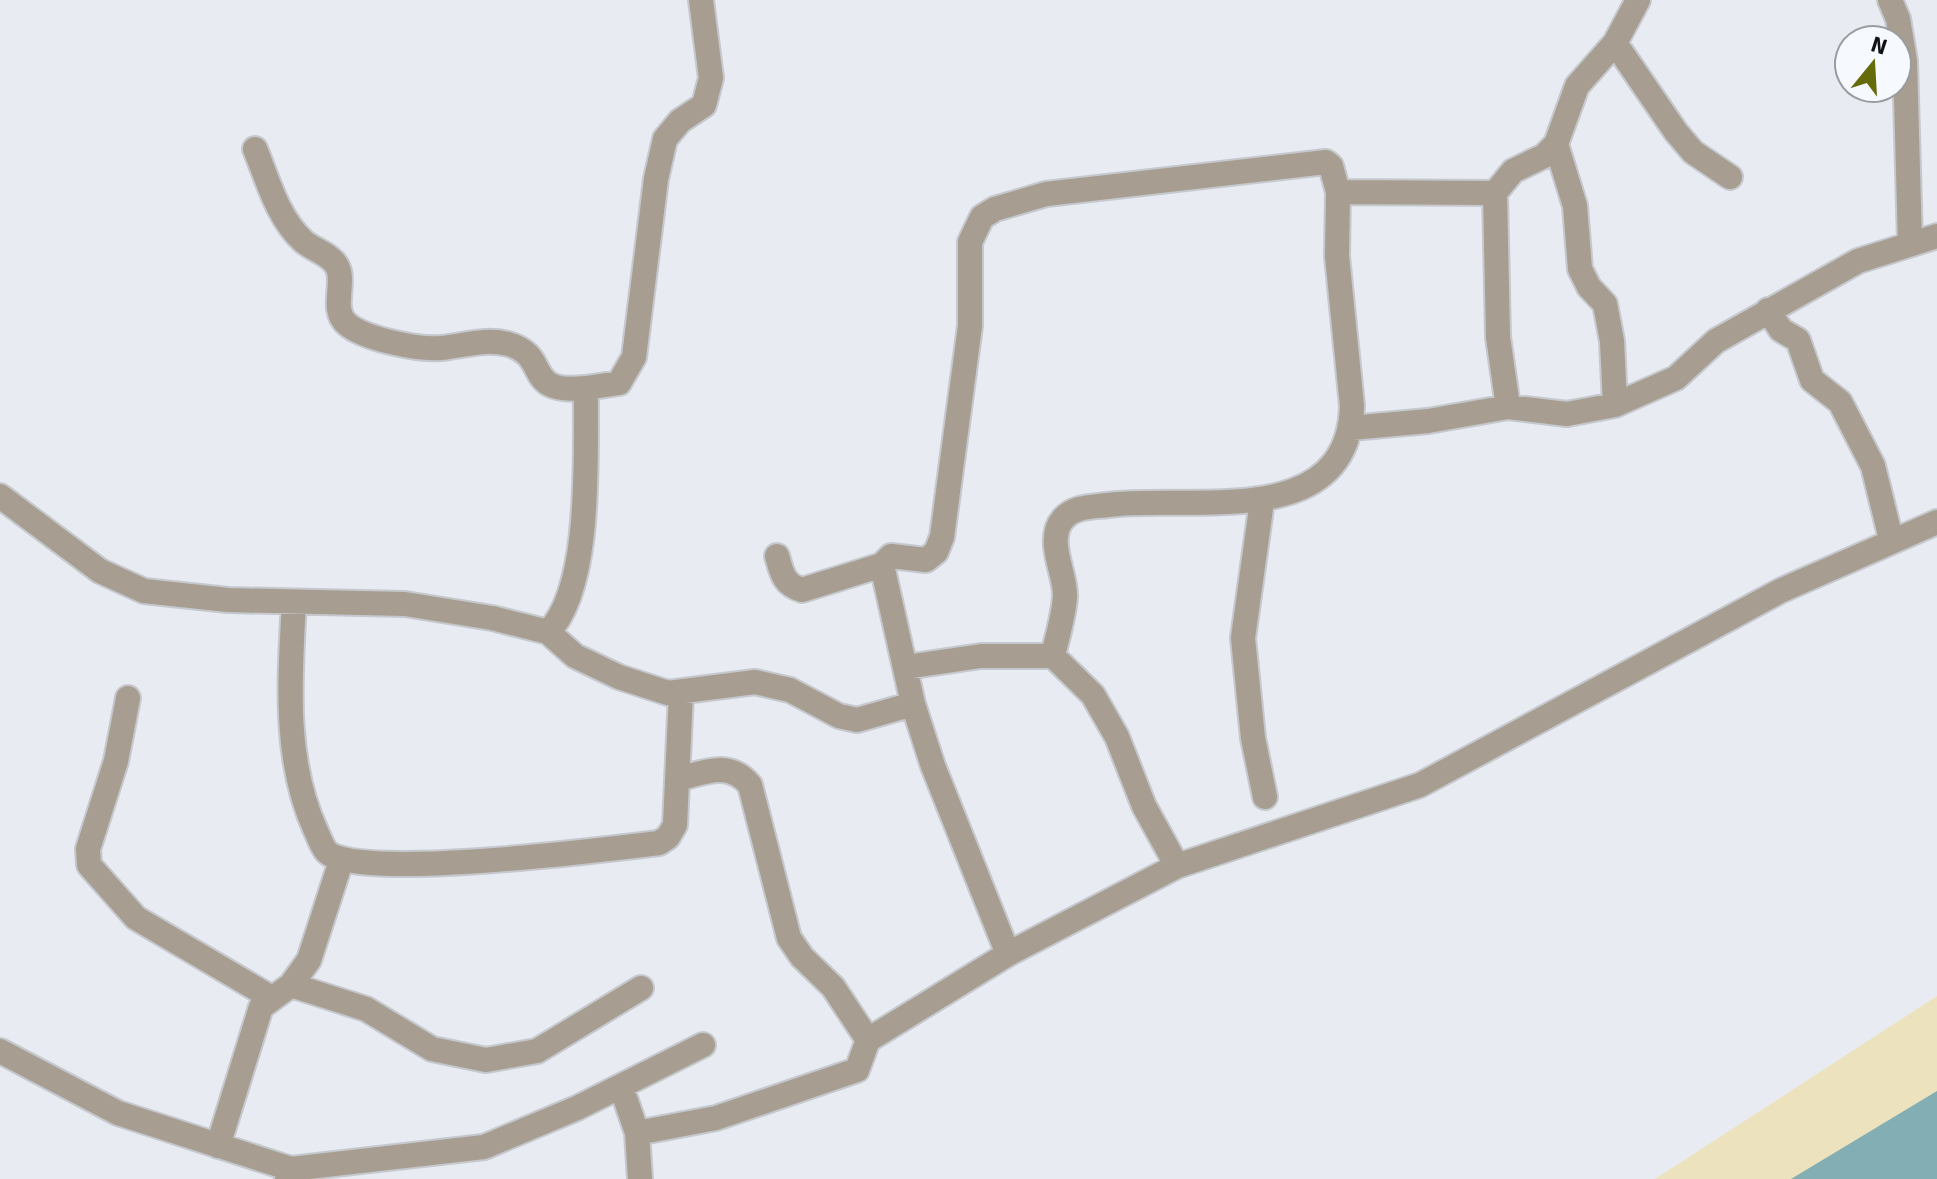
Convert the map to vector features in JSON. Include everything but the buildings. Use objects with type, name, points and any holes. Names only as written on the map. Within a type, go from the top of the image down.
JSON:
[{"type":"street","points":[[255,149],[287,223],[304,242],[334,261],[340,271],[339,313],[345,323],[396,343],[438,349],[486,341],[511,345],[530,358],[550,387],[559,391],[619,383],[634,357],[656,179],[665,139],[680,121],[704,105],[711,78],[701,0]]},
{"type":"street","points":[[1508,407],[1498,337],[1495,193],[1513,171],[1544,156],[1556,144],[1577,86],[1615,43],[1638,0]]},
{"type":"street","points":[[1890,0],[1898,19],[1905,61],[1910,243]]},
{"type":"street","points":[[1615,43],[1693,152],[1730,177]]},
{"type":"street","points":[[1556,144],[1575,206],[1580,269],[1589,287],[1605,304],[1612,341],[1615,405]]},
{"type":"street","points":[[777,556],[783,578],[791,586],[802,590],[882,565],[891,556],[926,560],[936,552],[942,537],[970,326],[970,242],[982,217],[995,209],[1046,194],[1201,179],[1319,161],[1331,166],[1338,192],[1337,256],[1346,328],[1351,428],[1334,465],[1301,490],[1262,501],[1128,502],[1077,509],[1062,520],[1057,531],[1057,554],[1065,595],[1053,656]]},
{"type":"street","points":[[1338,192],[1495,193]]},
{"type":"street","points":[[1351,428],[1428,421],[1508,407],[1567,414],[1615,405],[1676,378],[1716,341],[1858,261],[1937,236]]},
{"type":"street","points":[[1768,310],[1781,330],[1798,340],[1812,380],[1840,402],[1873,466],[1891,539]]},
{"type":"street","points":[[548,632],[562,619],[572,597],[584,496],[586,388]]},
{"type":"street","points":[[0,496],[100,571],[144,591],[294,602],[405,604],[492,618],[548,632],[575,656],[619,677],[668,693],[755,682],[790,690],[839,716],[857,720],[913,704]]},
{"type":"street","points":[[1262,501],[1243,638],[1253,738],[1265,797]]},
{"type":"street","points":[[637,1133],[716,1118],[857,1070],[868,1040],[1008,954],[1177,866],[1420,785],[1780,591],[1891,539],[1937,522]]},
{"type":"street","points":[[882,565],[913,704],[938,781],[1008,954]]},
{"type":"street","points":[[294,602],[289,695],[297,767],[309,817],[325,851],[341,861],[383,864],[569,854],[659,843],[668,837],[675,825],[681,693]]},
{"type":"street","points":[[906,667],[981,656],[1053,656],[1093,695],[1117,737],[1144,806],[1177,866]]},
{"type":"street","points":[[128,698],[116,761],[88,849],[89,865],[136,918],[281,992],[366,1009],[432,1049],[486,1060],[537,1051],[641,988]]},
{"type":"street","points":[[678,779],[723,768],[740,773],[750,785],[789,938],[802,957],[833,987],[868,1040]]},
{"type":"street","points":[[218,1146],[261,1007],[281,992],[309,960],[341,861]]},
{"type":"street","points":[[0,1051],[118,1113],[218,1146],[289,1174],[484,1147],[621,1086],[703,1045]]},
{"type":"street","points":[[621,1086],[637,1133],[640,1179]]},
{"type":"sand","points":[[1937,996],[1937,1179],[1655,1179]]},
{"type":"water","points":[[1937,1091],[1937,1179],[1791,1179]]}]
